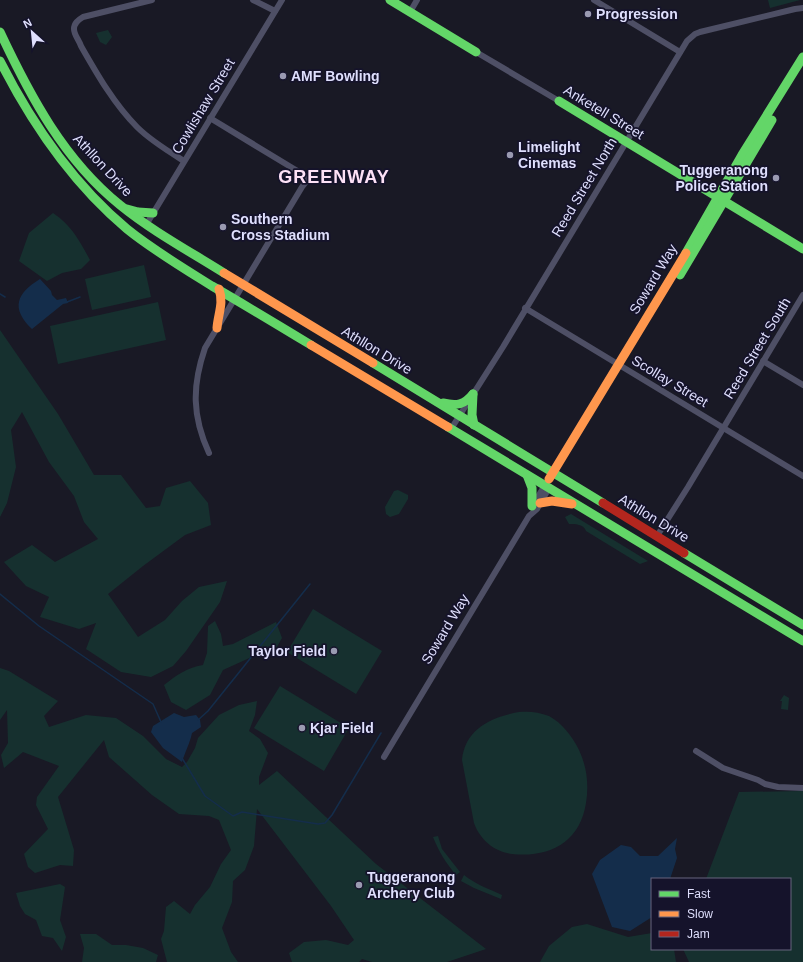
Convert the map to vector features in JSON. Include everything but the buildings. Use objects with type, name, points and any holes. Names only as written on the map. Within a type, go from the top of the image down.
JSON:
[{"type":"main road","name":"Anketell Street","points":[[390,0],[476,52]]},
{"type":"main road","name":"Athllon Drive","points":[[0,32],[21,75],[54,131],[84,170],[103,190],[123,208],[146,225],[803,625]]},
{"type":"main road","name":"Soward Way","points":[[721,199],[803,57]]},
{"type":"main road","name":"Athllon Drive","points":[[0,61],[24,108],[57,156],[81,186],[119,223],[138,237],[173,261],[219,289],[803,641]]},
{"type":"main road","name":"Soward Way","points":[[547,487],[721,199],[803,68]]},
{"type":"main road","name":"Anketell Street","points":[[559,102],[803,249]]},
{"type":"main road","points":[[123,208],[138,212],[153,213]]},
{"type":"main road","points":[[119,223],[134,230],[141,229],[146,225]]},
{"type":"main road","points":[[146,225],[145,231],[147,238],[173,261]]},
{"type":"main road","points":[[217,328],[217,320],[222,309],[223,300],[219,289]]},
{"type":"main road","points":[[432,399],[457,406],[466,402],[473,394]]},
{"type":"main road","points":[[473,394],[472,415],[474,425]]},
{"type":"main road","points":[[527,475],[536,505],[552,501],[576,504]]},
{"type":"main road","points":[[631,537],[646,544],[653,542],[657,536]]},
{"type":"main road","points":[[657,536],[656,544],[659,549],[682,568]]},
{"type":"street","points":[[152,0],[83,17],[78,19],[74,31],[92,65],[115,101],[128,118],[154,141],[184,161]]},
{"type":"street","points":[[253,0],[275,10]]},
{"type":"street","name":"Cowlishaw Street","points":[[146,225],[282,0]]},
{"type":"street","points":[[410,12],[417,0]]},
{"type":"street","points":[[594,0],[680,52]]},
{"type":"street","name":"Reed Street North","points":[[451,429],[687,41],[695,34],[803,8]]},
{"type":"street","name":"Anketell Street","points":[[476,52],[559,102]]},
{"type":"street","points":[[209,453],[197,421],[195,397],[196,380],[205,348],[234,298],[309,178],[210,118]]},
{"type":"street","name":"Reed Street South","points":[[657,536],[803,295]]},
{"type":"street","name":"Scollay Street","points":[[525,308],[803,476]]},
{"type":"street","points":[[763,361],[803,385]]},
{"type":"street","name":"Soward Way","points":[[384,757],[529,516],[536,509],[536,505],[547,487]]},
{"type":"street","points":[[696,751],[723,768],[758,780],[765,784],[778,787],[803,788]]},
{"type":"green space","points":[[768,0],[800,0],[770,8]]},
{"type":"green space","points":[[108,30],[112,37],[106,45],[100,42],[96,33]]},
{"type":"green space","points":[[53,213],[70,228],[90,260],[81,269],[62,273],[47,281],[19,261],[29,233]]},
{"type":"green space","points":[[144,265],[151,297],[92,310],[85,279]]},
{"type":"green space","points":[[158,302],[166,340],[58,364],[50,326]]},
{"type":"green space","points":[[0,330],[58,414],[94,475],[121,475],[146,508],[160,506],[166,488],[190,481],[208,503],[211,525],[185,535],[108,594],[138,637],[165,620],[182,601],[199,587],[227,581],[220,602],[186,651],[173,666],[151,677],[121,672],[86,649],[96,623],[79,629],[40,617],[49,597],[26,586],[4,562],[32,545],[55,562],[98,539],[84,522],[74,496],[49,462],[22,412],[11,430],[16,467],[7,503],[0,517]]},
{"type":"green space","points":[[398,490],[408,495],[408,499],[399,514],[390,517],[386,514],[385,507],[394,491]]},
{"type":"green space","points":[[571,514],[648,561],[640,564],[586,531],[583,527],[576,524],[569,524],[565,517]]},
{"type":"green space","name":"Taylor Field","points":[[313,609],[382,651],[356,694],[287,652]]},
{"type":"green space","points":[[215,621],[221,634],[223,646],[233,644],[276,622],[282,638],[274,652],[258,654],[223,670],[210,695],[186,710],[171,702],[164,685],[182,672],[203,665],[207,653],[208,626]]},
{"type":"green space","points":[[0,668],[9,671],[58,701],[44,716],[49,727],[86,715],[116,718],[143,736],[166,759],[182,767],[187,762],[195,748],[198,738],[219,715],[239,705],[257,701],[255,715],[249,731],[260,739],[268,753],[259,777],[259,785],[277,771],[376,864],[486,949],[447,962],[372,962],[362,959],[359,962],[292,962],[289,953],[304,942],[326,940],[348,945],[354,940],[331,906],[257,809],[254,846],[245,870],[233,881],[232,902],[222,928],[231,952],[238,962],[167,962],[161,939],[164,931],[166,907],[174,901],[190,914],[195,905],[210,887],[221,864],[231,850],[219,820],[209,816],[179,814],[152,795],[109,757],[104,740],[58,797],[74,850],[73,866],[60,865],[35,873],[28,867],[24,854],[48,829],[36,805],[37,797],[59,766],[23,752],[4,768],[1,755],[8,743],[7,710],[0,720]]},
{"type":"green space","name":"Kjar Field","points":[[280,686],[349,728],[324,771],[254,728]]},
{"type":"green space","points":[[784,695],[789,698],[788,710],[781,709],[782,701],[780,701]]},
{"type":"green space","points":[[519,712],[534,712],[549,716],[562,726],[570,735],[579,750],[586,769],[587,783],[586,803],[583,817],[570,837],[561,845],[551,850],[526,855],[500,851],[484,840],[480,835],[474,823],[462,760],[464,749],[468,740],[481,726],[499,717]]},
{"type":"green space","points":[[803,791],[803,962],[689,962],[683,950],[791,950],[791,878],[706,878],[739,792]]},
{"type":"green space","points":[[438,836],[442,849],[460,872],[456,875],[443,857],[435,842],[433,837]]},
{"type":"green space","points":[[464,875],[477,884],[502,895],[501,899],[461,881]]},
{"type":"green space","points":[[60,884],[65,887],[60,920],[66,937],[62,951],[53,938],[42,936],[36,920],[25,914],[20,906],[16,893]]},
{"type":"green space","points":[[587,924],[628,937],[651,933],[651,950],[674,950],[676,962],[540,962],[549,946],[572,927]]},
{"type":"green space","points":[[80,934],[96,934],[112,945],[126,945],[143,948],[158,955],[156,962],[82,962],[84,948]]},
{"type":"water","points":[[40,279],[57,300],[66,298],[68,303],[63,304],[32,329],[21,314],[19,301],[26,290]]},
{"type":"water","points":[[174,713],[184,717],[196,715],[200,720],[201,727],[192,733],[182,762],[163,748],[151,732],[153,726]]},
{"type":"water","points":[[677,838],[675,849],[677,858],[670,878],[651,878],[651,918],[630,931],[612,927],[592,874],[600,860],[621,845],[631,847],[640,856],[658,856]]},
{"type":"waterway","points":[[0,294],[5,297]]},
{"type":"waterway","points":[[67,302],[80,297]]},
{"type":"waterway","points":[[198,720],[208,711],[310,584]]},
{"type":"waterway","points":[[0,594],[39,626],[153,704],[161,722]]},
{"type":"waterway","points":[[182,758],[205,796],[233,816],[242,812],[318,824],[325,823],[332,815],[381,733]]},
{"type":"traffic: fast","points":[[390,0],[476,52]]},
{"type":"traffic: fast","points":[[0,32],[36,103],[50,126],[82,168],[100,187],[132,214],[224,273]]},
{"type":"traffic: fast","points":[[686,253],[742,155],[803,57]]},
{"type":"traffic: fast","points":[[0,61],[40,130],[71,172],[107,211],[137,237],[168,259],[311,345]]},
{"type":"traffic: fast","points":[[559,101],[803,249]]},
{"type":"traffic: fast","points":[[680,275],[772,120]]},
{"type":"traffic: fast","points":[[127,209],[138,212],[153,213]]},
{"type":"traffic: fast","points":[[373,363],[603,503]]},
{"type":"traffic: fast","points":[[473,394],[472,415],[474,425]]},
{"type":"traffic: fast","points":[[443,403],[460,404],[473,394]]},
{"type":"traffic: fast","points":[[448,427],[803,641]]},
{"type":"traffic: fast","points":[[527,475],[532,488],[532,506]]},
{"type":"traffic: fast","points":[[684,553],[803,625]]},
{"type":"traffic: slow","points":[[549,479],[686,253]]},
{"type":"traffic: slow","points":[[224,273],[373,363]]},
{"type":"traffic: slow","points":[[217,328],[221,304],[219,289]]},
{"type":"traffic: slow","points":[[311,345],[448,427]]},
{"type":"traffic: slow","points":[[540,503],[552,501],[572,504]]},
{"type":"traffic: jam","points":[[603,503],[684,553]]},
{"type":"place","name":"Progression","points":[[588,14]]},
{"type":"place","name":"AMF Bowling","points":[[283,76]]},
{"type":"place","name":"Limelight Cinemas","points":[[510,155]]},
{"type":"place","name":"Tuggeranong Police Station","points":[[776,178]]},
{"type":"place","name":"Southern Cross Stadium","points":[[223,227]]},
{"type":"place","name":"Taylor Field","points":[[334,651]]},
{"type":"place","name":"Kjar Field","points":[[302,728]]},
{"type":"place","name":"Tuggeranong Archery Club","points":[[359,885]]},
{"type":"district","name":"GREENWAY","points":[[334,177]]}]
